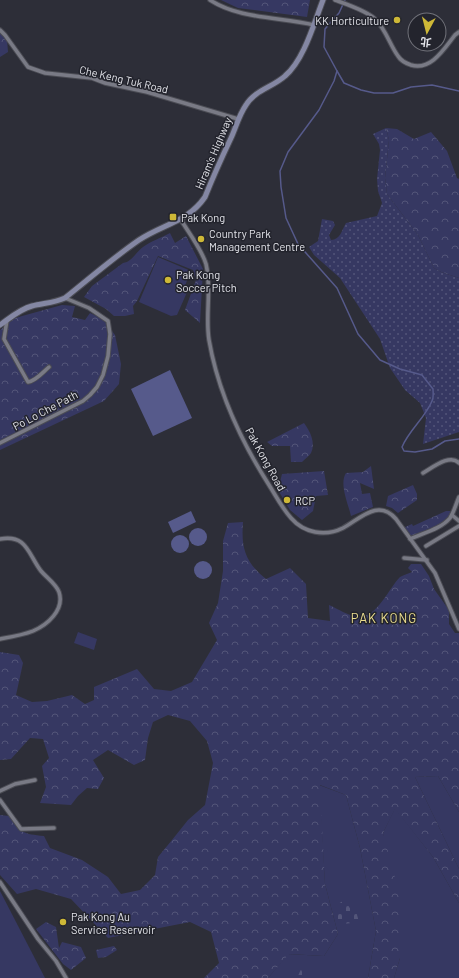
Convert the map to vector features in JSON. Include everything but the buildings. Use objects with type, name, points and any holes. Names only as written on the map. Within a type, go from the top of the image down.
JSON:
[{"type":"main road","name":"Hiram's Highway","points":[[0,325],[28,307],[56,302],[66,298],[140,240],[181,220],[199,206],[205,197],[238,119],[246,104],[264,89],[278,82],[291,70],[300,57],[323,0]]},
{"type":"street","points":[[210,0],[220,6],[236,12],[314,25]]},
{"type":"street","points":[[336,1],[369,14],[376,20],[399,58],[405,63],[413,66],[423,66],[430,63],[459,32]]},
{"type":"street","name":"Che Keng Tuk Road","points":[[0,30],[6,35],[28,67],[45,73],[92,78],[105,83],[147,92],[238,119]]},
{"type":"street","name":"Pak Kong Road","points":[[181,220],[203,256],[206,266],[208,278],[208,334],[219,382],[228,406],[252,457],[287,513],[295,522],[305,529],[313,532],[324,533],[340,529],[375,510],[390,513],[394,516],[427,560],[436,575],[459,629]]},
{"type":"street","name":"Po Lo Che Path","points":[[0,443],[83,401],[97,387],[103,375],[108,356],[110,334],[108,321],[89,308],[66,298]]},
{"type":"street","points":[[7,320],[4,339],[28,382],[34,380],[50,367]]},
{"type":"street","points":[[424,473],[449,459],[456,459],[459,462]]},
{"type":"street","points":[[410,539],[446,522],[452,514],[459,497]]},
{"type":"street","points":[[452,514],[459,521]]},
{"type":"street","points":[[426,546],[459,526]]},
{"type":"street","points":[[0,539],[16,538],[26,546],[41,571],[58,590],[61,598],[57,612],[43,625],[28,633],[0,639]]},
{"type":"street","points":[[404,558],[427,560]]},
{"type":"street","points":[[0,791],[15,784],[35,780]]},
{"type":"street","points":[[0,800],[22,829],[54,828]]},
{"type":"street","points":[[0,882],[38,939],[56,961],[66,978]]},
{"type":"green space","points":[[221,0],[310,0],[307,17],[238,8]]},
{"type":"green space","points":[[0,32],[7,40],[8,52],[0,57]]},
{"type":"green space","points":[[386,128],[397,129],[414,139],[431,132],[447,151],[457,178],[459,179],[459,278],[434,268],[418,235],[387,194],[385,178],[389,140]]},
{"type":"green space","points":[[386,128],[389,140],[385,178],[387,194],[418,235],[434,268],[459,278],[459,432],[423,444],[426,418],[420,403],[405,390],[390,368],[380,339],[340,278],[314,255],[309,247],[318,241],[322,219],[333,221],[335,225],[329,235],[331,240],[334,240],[339,236],[346,223],[377,216],[382,203],[378,191],[377,179],[380,150],[379,144],[373,134]]},
{"type":"green space","points":[[170,233],[175,243],[186,236],[203,269],[200,323],[185,310],[196,280],[193,270],[158,256],[137,301],[133,306],[134,314],[114,316],[106,309],[84,297],[92,286],[123,263],[129,261],[140,249]]},
{"type":"green space","name":"Pak Kong Soccer Pitch","points":[[158,257],[191,271],[184,288],[188,290],[177,315],[171,316],[139,302]]},
{"type":"green space","points":[[62,305],[75,306],[72,317],[85,320],[90,313],[103,319],[115,335],[121,364],[119,384],[104,401],[0,450],[0,330],[15,318]]},
{"type":"green space","points":[[304,423],[310,433],[313,445],[311,453],[302,462],[291,462],[290,446],[272,446],[267,442]]},
{"type":"green space","points":[[371,466],[374,489],[360,483],[362,494],[370,493],[373,507],[351,516],[346,500],[343,483],[344,477],[346,473],[363,472]]},
{"type":"green space","points":[[324,471],[328,495],[316,496],[313,511],[302,520],[290,510],[278,490],[282,474]]},
{"type":"green space","points":[[413,485],[417,494],[417,500],[398,513],[392,508],[386,506],[388,496]]},
{"type":"green space","points":[[446,511],[450,511],[450,515],[439,525],[410,537],[403,528],[412,524],[413,526]]},
{"type":"green space","points":[[243,522],[243,539],[246,554],[253,567],[259,573],[266,579],[290,568],[306,584],[308,618],[330,621],[329,605],[351,615],[358,617],[365,616],[377,608],[400,577],[412,572],[408,568],[411,564],[421,564],[429,576],[434,589],[449,610],[449,624],[455,633],[459,633],[459,812],[438,776],[415,777],[459,869],[459,903],[433,857],[395,809],[383,833],[400,896],[400,958],[394,978],[368,978],[376,931],[360,848],[346,795],[320,785],[325,884],[338,934],[324,956],[289,954],[268,978],[204,978],[219,963],[211,932],[190,922],[108,938],[71,899],[36,889],[17,894],[0,875],[0,815],[9,816],[23,832],[44,836],[50,848],[82,860],[108,877],[121,894],[140,890],[155,875],[158,857],[188,820],[205,805],[213,763],[207,741],[190,721],[168,715],[153,722],[148,738],[145,760],[134,765],[108,750],[93,760],[104,778],[98,789],[87,788],[71,805],[40,803],[46,787],[42,766],[49,758],[43,739],[30,738],[11,759],[0,760],[0,652],[19,655],[23,663],[16,695],[32,702],[47,701],[72,695],[85,704],[94,700],[94,687],[137,669],[154,689],[171,691],[192,682],[217,640],[209,623],[218,603],[223,571],[223,541],[228,523]]},
{"type":"green space","points":[[78,632],[97,639],[94,650],[74,643]]},
{"type":"green space","points":[[438,776],[459,812],[459,869],[415,777]]},
{"type":"green space","points":[[319,785],[346,795],[360,848],[376,931],[368,978],[268,978],[288,954],[324,956],[338,934],[325,884]]},
{"type":"green space","points":[[395,808],[433,857],[459,903],[459,978],[394,978],[400,958],[383,833]]},
{"type":"green space","points":[[0,891],[45,978],[0,978]]},
{"type":"green space","points":[[345,900],[351,910],[356,911],[359,922],[336,925],[336,905]]},
{"type":"green space","points":[[46,922],[56,927],[59,948],[62,942],[81,947],[86,958],[71,970],[63,964],[36,929]]},
{"type":"green space","points":[[114,946],[117,950],[106,957],[98,958],[96,950]]},
{"type":"green space","points":[[303,965],[314,978],[297,978]]},
{"type":"shaded area","points":[[170,370],[192,418],[153,436],[131,389]]},
{"type":"shaded area","points":[[191,511],[196,522],[173,533],[168,522]]},
{"type":"shaded area","points":[[194,528],[202,528],[207,533],[205,544],[202,546],[194,546],[189,541],[189,533]]},
{"type":"shaded area","points":[[180,535],[186,538],[189,544],[186,550],[180,553],[174,550],[171,544],[174,538]]},
{"type":"shaded area","points":[[203,561],[209,564],[212,570],[209,576],[203,579],[197,576],[194,570],[197,564]]},
{"type":"waterway","points":[[345,0],[339,13],[325,29],[324,47],[344,83],[361,90],[374,93],[393,93],[411,87],[432,85],[459,91]]},
{"type":"waterway","points":[[337,71],[334,81],[319,110],[288,152],[280,171],[286,218],[298,244],[337,288],[358,334],[380,360],[400,369],[422,375],[433,389],[433,400],[405,441],[402,447],[404,451],[415,452],[432,449],[445,441],[459,439]]},
{"type":"place","name":"KK Horticulture","points":[[397,20]]},
{"type":"place","name":"Pak Kong","points":[[173,217]]},
{"type":"place","name":"Country Park Management Centre","points":[[201,239]]},
{"type":"place","name":"Pak Kong Soccer Pitch","points":[[168,280]]},
{"type":"place","name":"RCP","points":[[287,500]]},
{"type":"place","name":"Pak Kong Au Service Reservoir","points":[[63,922]]},
{"type":"district","name":"PAK KONG","points":[[384,618]]}]
